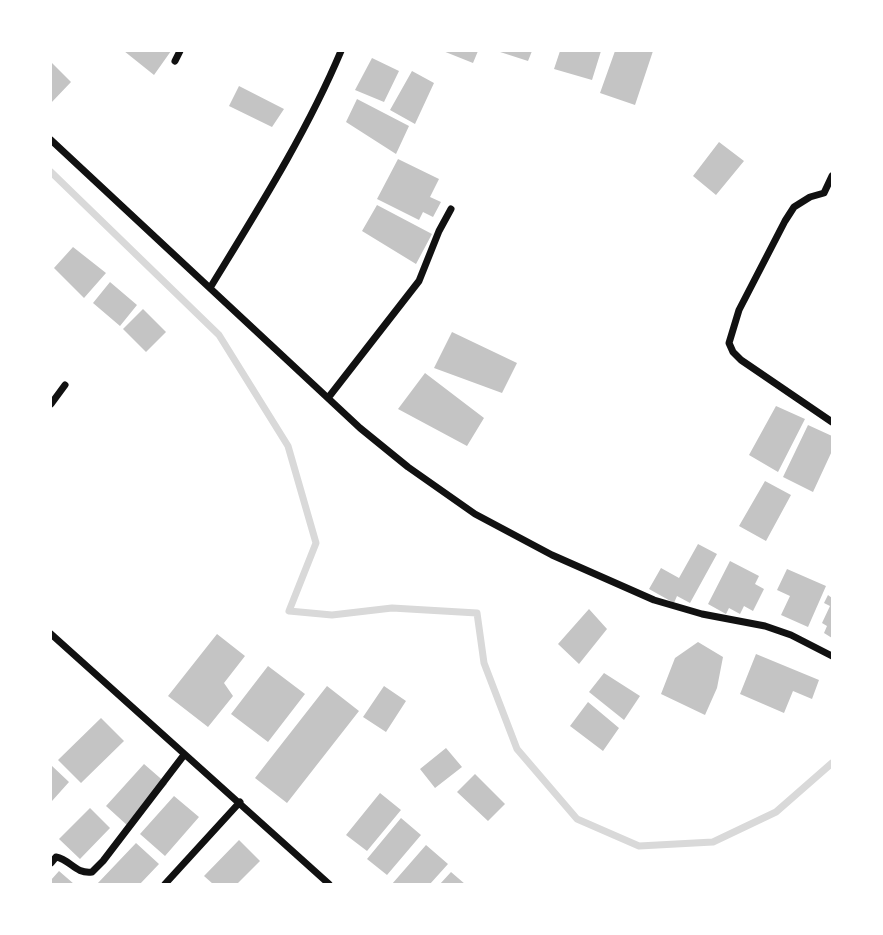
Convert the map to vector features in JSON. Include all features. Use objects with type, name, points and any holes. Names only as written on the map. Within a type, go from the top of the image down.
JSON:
[{"type":"street","points":[[174,61],[180,51]]},
{"type":"street","points":[[210,288],[288,157],[327,85],[341,51]]},
{"type":"street","points":[[51,139],[360,428],[408,467],[475,514],[552,555],[654,600],[702,614],[765,626],[832,656]]},
{"type":"street","points":[[824,193],[832,176]]},
{"type":"street","points":[[832,198],[824,193],[810,197],[794,207],[739,310],[729,343],[741,360],[832,422]]},
{"type":"street","points":[[328,398],[419,281],[451,209]]},
{"type":"street","points":[[51,404],[65,385]]},
{"type":"street","points":[[51,634],[329,884]]},
{"type":"street","points":[[51,863],[56,857],[76,870],[92,872],[184,755]]},
{"type":"street","points":[[165,884],[240,802]]},
{"type":"building","points":[[124,51],[171,51],[154,75]]},
{"type":"building","points":[[443,51],[478,51],[473,63]]},
{"type":"building","points":[[497,51],[532,51],[528,61]]},
{"type":"building","points":[[560,51],[601,51],[592,80],[554,69]]},
{"type":"building","points":[[615,51],[653,51],[635,105],[600,93]]},
{"type":"building","points":[[372,58],[399,71],[384,102],[355,90]]},
{"type":"building","points":[[51,62],[71,82],[51,103]]},
{"type":"building","points":[[412,71],[434,83],[415,124],[390,110]]},
{"type":"building","points":[[239,86],[284,109],[272,127],[229,106]]},
{"type":"building","points":[[357,99],[409,126],[396,154],[346,122]]},
{"type":"building","points":[[719,142],[744,161],[716,195],[693,176]]},
{"type":"building","points":[[398,159],[439,179],[430,197],[441,202],[433,217],[423,212],[419,220],[377,199]]},
{"type":"building","points":[[377,205],[432,234],[416,264],[362,231]]},
{"type":"building","points":[[73,247],[106,273],[84,298],[54,268]]},
{"type":"building","points":[[110,282],[137,305],[120,326],[93,303]]},
{"type":"building","points":[[143,309],[166,332],[146,352],[123,329]]},
{"type":"building","points":[[452,332],[517,363],[502,393],[434,368]]},
{"type":"building","points":[[425,373],[484,418],[467,446],[398,409]]},
{"type":"building","points":[[776,406],[805,419],[778,472],[749,455]]},
{"type":"building","points":[[808,425],[832,436],[832,451],[813,492],[783,477]]},
{"type":"building","points":[[765,481],[791,495],[766,541],[739,526]]},
{"type":"building","points":[[698,544],[717,554],[690,603],[677,596],[674,603],[649,589],[661,568],[679,578]]},
{"type":"building","points":[[730,561],[759,576],[755,584],[764,589],[753,611],[744,606],[740,614],[729,608],[726,614],[708,604]]},
{"type":"building","points":[[787,569],[826,586],[808,627],[781,615],[790,596],[777,590]]},
{"type":"building","points":[[828,595],[832,598],[832,638],[824,633],[827,626],[822,623],[830,606],[824,603]]},
{"type":"building","points":[[589,609],[607,629],[579,664],[558,644]]},
{"type":"building","points":[[217,634],[245,656],[224,683],[233,696],[208,727],[168,696]]},
{"type":"building","points":[[698,642],[723,657],[717,688],[705,715],[661,694],[675,658]]},
{"type":"building","points":[[756,654],[819,680],[812,699],[793,691],[784,713],[740,694]]},
{"type":"building","points":[[268,666],[305,694],[268,742],[231,714]]},
{"type":"building","points":[[604,673],[640,696],[624,720],[589,692]]},
{"type":"building","points":[[327,686],[359,711],[287,803],[255,778]]},
{"type":"building","points":[[384,686],[406,701],[386,732],[363,717]]},
{"type":"building","points":[[588,702],[619,728],[603,751],[570,726]]},
{"type":"building","points":[[101,718],[124,741],[81,783],[58,760]]},
{"type":"building","points":[[446,748],[462,767],[435,788],[420,769]]},
{"type":"building","points":[[144,764],[167,784],[128,826],[106,806]]},
{"type":"building","points":[[51,765],[69,782],[52,801],[51,799]]},
{"type":"building","points":[[475,774],[505,804],[488,821],[457,792]]},
{"type":"building","points":[[380,793],[401,810],[367,851],[346,835]]},
{"type":"building","points":[[174,796],[199,817],[165,856],[140,834]]},
{"type":"building","points":[[90,808],[110,828],[80,859],[59,839]]},
{"type":"building","points":[[401,818],[421,835],[387,875],[367,859]]},
{"type":"building","points":[[239,840],[260,861],[237,884],[213,884],[204,876]]},
{"type":"building","points":[[136,843],[159,864],[140,884],[97,884]]},
{"type":"building","points":[[426,845],[448,864],[430,884],[392,884]]},
{"type":"building","points":[[59,871],[74,884],[51,884]]},
{"type":"building","points":[[451,872],[465,884],[440,884]]},
{"type":"waterway","points":[[51,172],[219,335],[288,446],[316,543],[289,611],[332,615],[392,608],[477,613],[484,663],[517,749],[577,819],[639,846],[713,842],[776,812],[832,763]]}]
